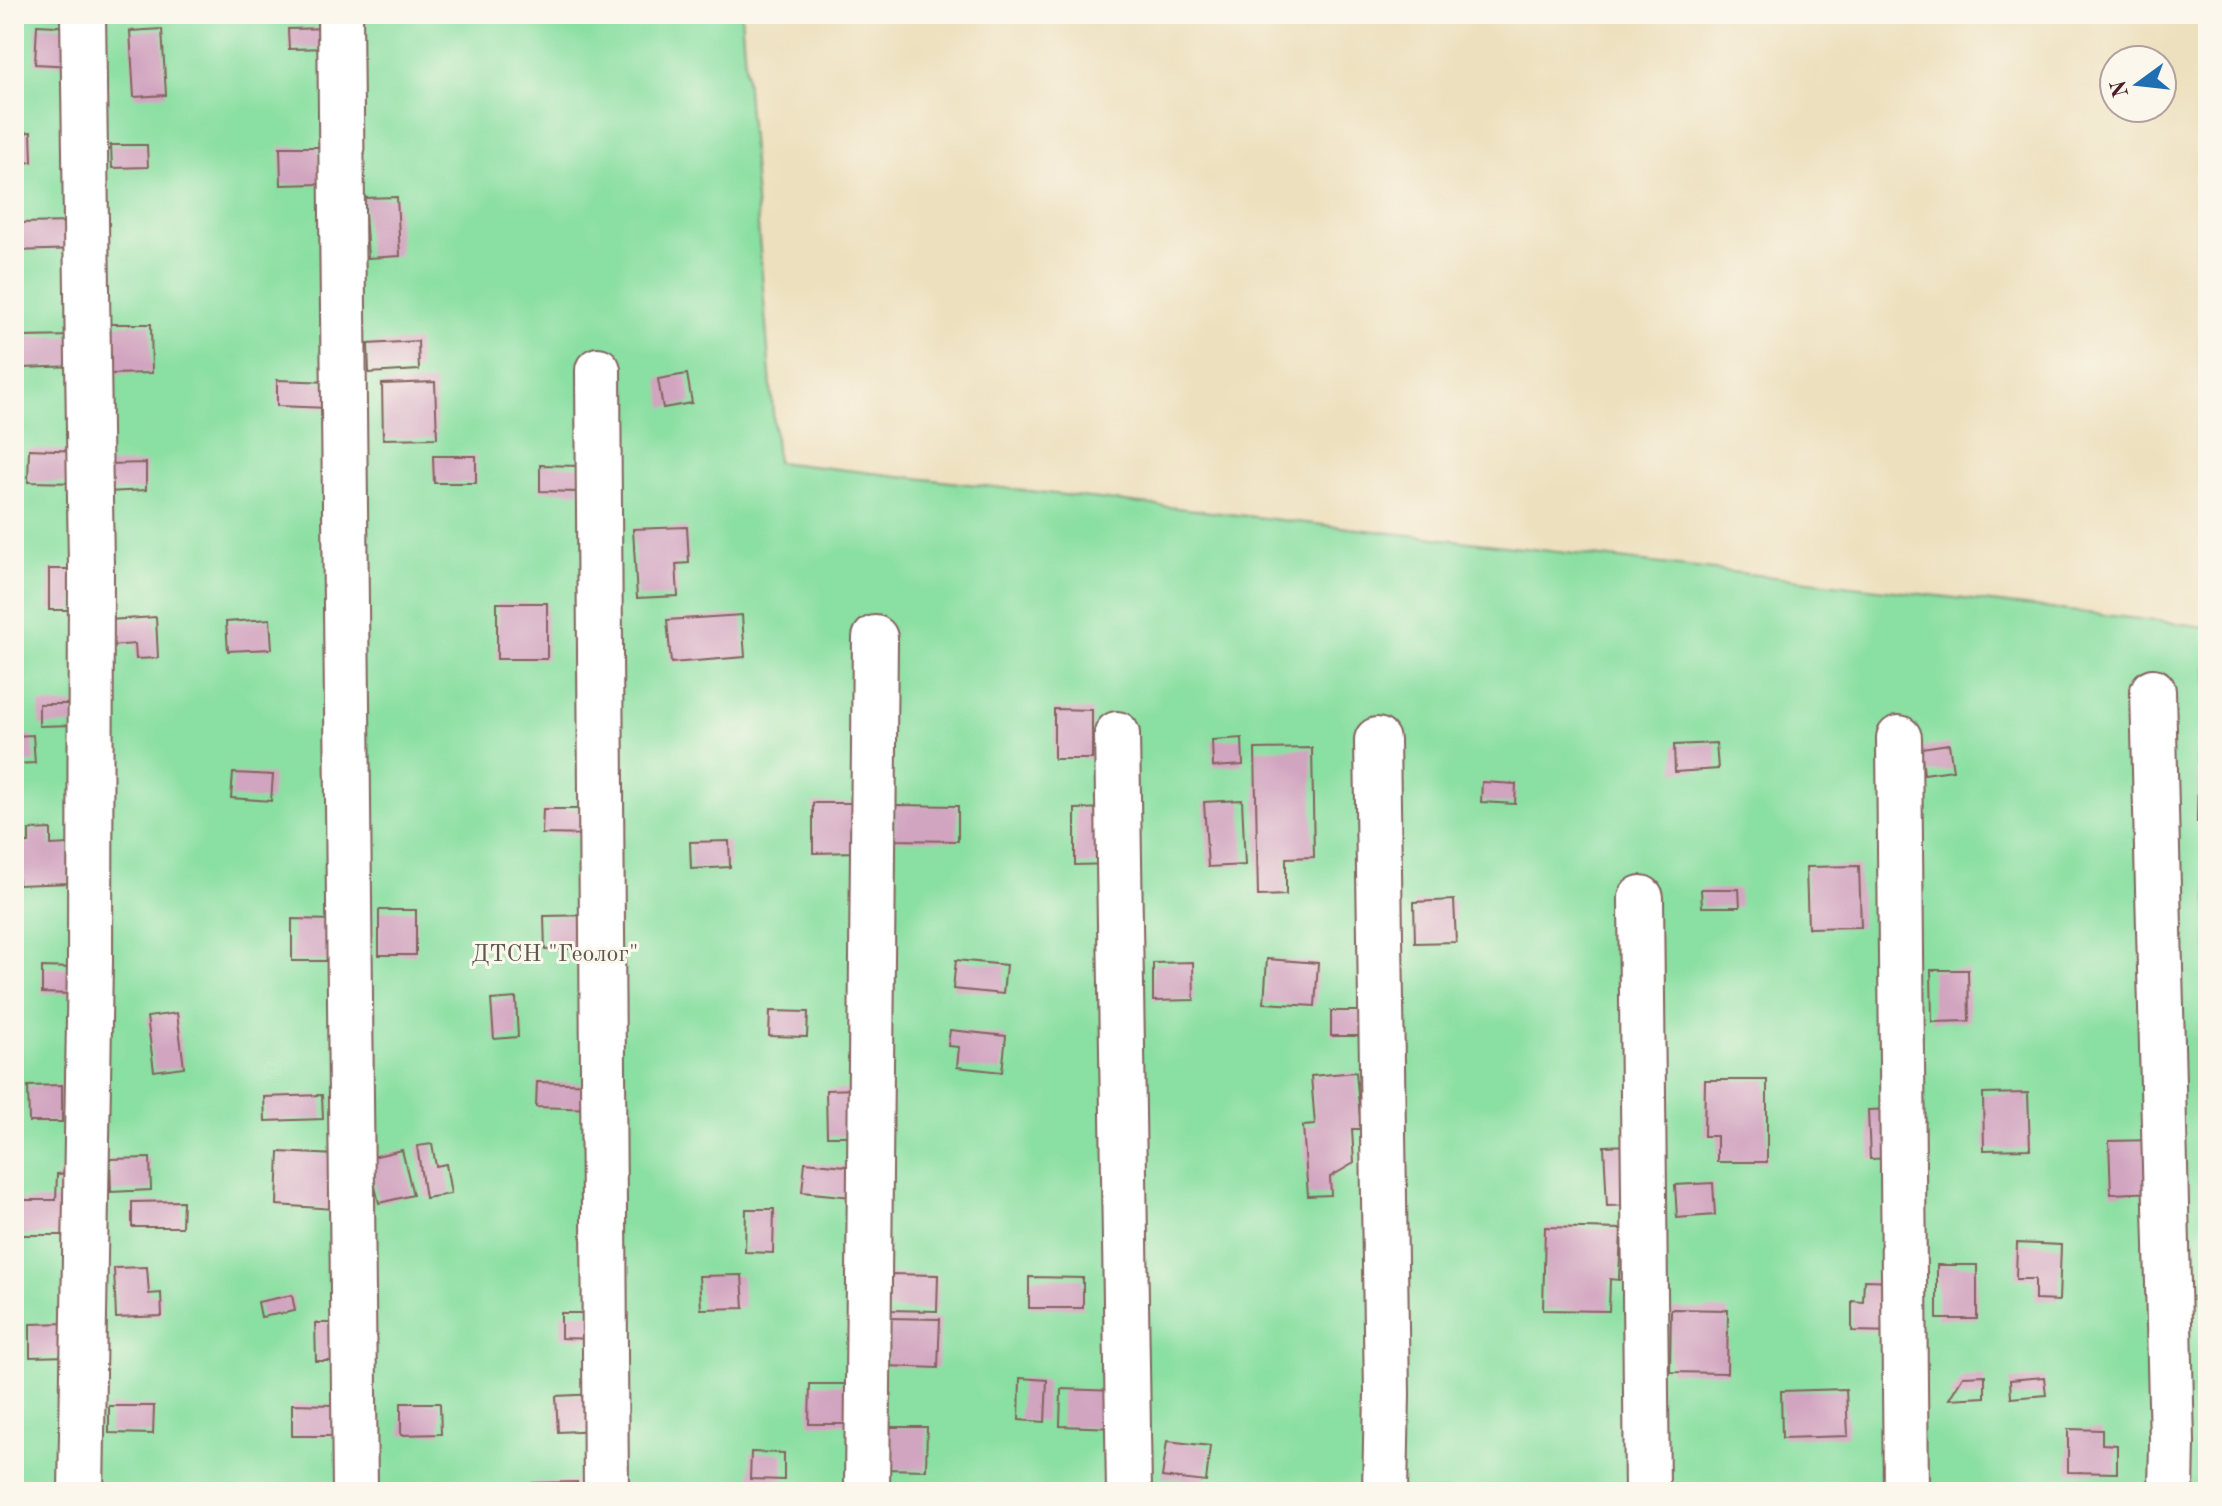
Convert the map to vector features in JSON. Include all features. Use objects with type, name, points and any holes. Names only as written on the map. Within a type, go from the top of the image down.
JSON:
[{"type":"street","points":[[81,1492],[90,946],[91,583],[83,14]]},
{"type":"street","points":[[340,14],[355,1492]]},
{"type":"street","points":[[598,370],[606,1492]]},
{"type":"street","points":[[867,1492],[875,638]]},
{"type":"street","points":[[2153,691],[2171,1492]]},
{"type":"street","points":[[1117,734],[1129,1492]]},
{"type":"street","points":[[1899,738],[1906,1492]]},
{"type":"street","points":[[1377,740],[1387,1394],[1385,1492]]},
{"type":"street","points":[[1641,898],[1647,1492]]},
{"type":"green space","name":"ДТСН \"Геолог\"","points":[[14,14],[741,14],[777,462],[2208,627],[2208,1492],[14,1492]]},
{"type":"building","points":[[37,25],[76,27],[74,66],[35,64]]},
{"type":"building","points":[[332,28],[332,48],[289,49],[288,29]]},
{"type":"building","points":[[162,29],[166,95],[134,97],[130,31]]},
{"type":"building","points":[[31,132],[32,162],[14,163],[14,133]]},
{"type":"building","points":[[111,145],[147,145],[148,167],[112,168]]},
{"type":"building","points":[[280,147],[319,147],[320,184],[281,185]]},
{"type":"building","points":[[397,197],[400,256],[368,258],[364,198]]},
{"type":"building","points":[[77,222],[78,249],[14,251],[14,223]]},
{"type":"building","points":[[109,324],[151,324],[152,373],[110,374]]},
{"type":"building","points":[[76,336],[76,366],[22,368],[22,337]]},
{"type":"building","points":[[418,341],[419,370],[369,373],[368,344]]},
{"type":"building","points":[[687,374],[692,403],[663,408],[658,379]]},
{"type":"building","points":[[277,380],[330,382],[329,408],[277,406]]},
{"type":"building","points":[[435,382],[437,438],[383,439],[382,384]]},
{"type":"building","points":[[29,449],[79,451],[79,483],[28,482]]},
{"type":"building","points":[[433,456],[476,456],[476,483],[434,483]]},
{"type":"building","points":[[146,463],[146,490],[107,492],[107,464]]},
{"type":"building","points":[[540,465],[580,466],[579,492],[540,491]]},
{"type":"building","points":[[687,527],[689,563],[676,564],[678,596],[637,598],[633,529]]},
{"type":"building","points":[[49,569],[75,569],[74,610],[49,610]]},
{"type":"building","points":[[497,603],[547,603],[547,659],[497,659]]},
{"type":"building","points":[[742,615],[745,657],[671,663],[667,620]]},
{"type":"building","points":[[156,617],[158,658],[136,659],[135,644],[110,646],[108,620]]},
{"type":"building","points":[[270,619],[272,649],[228,651],[226,622]]},
{"type":"building","points":[[39,704],[75,704],[75,725],[39,726]]},
{"type":"building","points":[[1054,709],[1092,710],[1092,759],[1054,759]]},
{"type":"building","points":[[2199,734],[2208,734],[2208,822],[2197,822]]},
{"type":"building","points":[[33,735],[35,763],[14,764],[14,736]]},
{"type":"building","points":[[1242,738],[1243,765],[1213,767],[1212,740]]},
{"type":"building","points":[[1716,743],[1718,769],[1675,772],[1674,745]]},
{"type":"building","points":[[1949,744],[1953,770],[1924,774],[1921,748]]},
{"type":"building","points":[[1312,748],[1314,857],[1286,858],[1286,895],[1258,896],[1255,749]]},
{"type":"building","points":[[233,773],[273,775],[271,801],[231,798]]},
{"type":"building","points":[[1482,782],[1516,784],[1515,804],[1481,802]]},
{"type":"building","points":[[1242,800],[1245,865],[1208,867],[1204,802]]},
{"type":"building","points":[[813,803],[859,803],[859,852],[813,853]]},
{"type":"building","points":[[895,805],[958,806],[958,841],[894,840]]},
{"type":"building","points":[[1112,808],[1113,864],[1075,865],[1075,809]]},
{"type":"building","points":[[543,809],[590,809],[591,835],[542,834]]},
{"type":"building","points":[[51,829],[51,845],[69,844],[70,883],[18,885],[17,843],[29,843],[29,830]]},
{"type":"building","points":[[729,841],[730,867],[691,869],[690,842]]},
{"type":"building","points":[[1859,866],[1861,927],[1808,928],[1806,867]]},
{"type":"building","points":[[1701,889],[1739,889],[1740,907],[1702,907]]},
{"type":"building","points":[[1454,900],[1456,942],[1415,943],[1414,902]]},
{"type":"building","points":[[379,910],[416,910],[416,955],[379,955]]},
{"type":"building","points":[[596,915],[597,948],[545,950],[544,916]]},
{"type":"building","points":[[292,919],[333,920],[333,961],[292,961]]},
{"type":"building","points":[[1267,959],[1318,963],[1315,1006],[1264,1003]]},
{"type":"building","points":[[956,960],[1006,965],[1003,994],[953,989]]},
{"type":"building","points":[[1193,962],[1194,1000],[1153,1001],[1153,963]]},
{"type":"building","points":[[42,967],[73,968],[72,994],[42,993]]},
{"type":"building","points":[[1931,970],[1968,970],[1969,1021],[1932,1022]]},
{"type":"building","points":[[516,998],[518,1037],[494,1039],[491,1000]]},
{"type":"building","points":[[770,1011],[808,1012],[807,1037],[769,1036]]},
{"type":"building","points":[[1331,1011],[1372,1011],[1373,1036],[1331,1036]]},
{"type":"building","points":[[177,1013],[184,1067],[154,1071],[147,1017]]},
{"type":"building","points":[[950,1030],[1006,1036],[1002,1072],[957,1067],[959,1047],[948,1046]]},
{"type":"building","points":[[1356,1072],[1361,1129],[1352,1129],[1354,1163],[1330,1177],[1331,1195],[1308,1196],[1303,1126],[1315,1125],[1311,1076]]},
{"type":"building","points":[[1705,1080],[1767,1080],[1767,1162],[1717,1162],[1717,1136],[1704,1136]]},
{"type":"building","points":[[537,1082],[596,1084],[595,1109],[536,1107]]},
{"type":"building","points":[[62,1085],[62,1122],[29,1122],[28,1086]]},
{"type":"building","points":[[857,1089],[857,1136],[827,1136],[826,1090]]},
{"type":"building","points":[[2028,1093],[2030,1149],[1984,1150],[1983,1094]]},
{"type":"building","points":[[322,1095],[323,1119],[265,1121],[264,1097]]},
{"type":"building","points":[[1894,1109],[1895,1158],[1870,1159],[1868,1110]]},
{"type":"building","points":[[2154,1140],[2157,1192],[2111,1194],[2109,1141]]},
{"type":"building","points":[[432,1144],[436,1166],[446,1164],[451,1194],[425,1198],[417,1146]]},
{"type":"building","points":[[1633,1145],[1636,1205],[1607,1206],[1604,1146]]},
{"type":"building","points":[[402,1150],[413,1195],[379,1203],[368,1158]]},
{"type":"building","points":[[279,1152],[336,1155],[333,1209],[277,1205]]},
{"type":"building","points":[[150,1158],[151,1190],[111,1192],[110,1159]]},
{"type":"building","points":[[805,1162],[855,1167],[852,1197],[802,1192]]},
{"type":"building","points":[[73,1173],[73,1235],[14,1235],[14,1200],[56,1200],[57,1174]]},
{"type":"building","points":[[1713,1183],[1715,1215],[1677,1218],[1675,1185]]},
{"type":"building","points":[[183,1201],[182,1227],[132,1227],[132,1202]]},
{"type":"building","points":[[746,1209],[774,1209],[773,1253],[745,1252]]},
{"type":"building","points":[[1545,1227],[1621,1229],[1619,1280],[1610,1279],[1609,1311],[1543,1310]]},
{"type":"building","points":[[2017,1243],[2061,1245],[2059,1301],[2035,1300],[2035,1279],[2016,1279]]},
{"type":"building","points":[[1937,1265],[1977,1265],[1977,1319],[1937,1319]]},
{"type":"building","points":[[147,1267],[149,1294],[161,1293],[162,1316],[116,1318],[114,1268]]},
{"type":"building","points":[[888,1274],[938,1275],[937,1311],[887,1310]]},
{"type":"building","points":[[742,1275],[744,1308],[701,1309],[699,1276]]},
{"type":"building","points":[[1029,1277],[1083,1278],[1083,1308],[1029,1308]]},
{"type":"building","points":[[1864,1280],[1899,1281],[1898,1332],[1852,1331],[1852,1301],[1863,1302]]},
{"type":"building","points":[[292,1295],[295,1311],[261,1317],[258,1302]]},
{"type":"building","points":[[1671,1309],[1728,1310],[1727,1373],[1670,1372]]},
{"type":"building","points":[[561,1313],[597,1313],[596,1339],[561,1338]]},
{"type":"building","points":[[888,1318],[940,1319],[938,1368],[887,1366]]},
{"type":"building","points":[[70,1323],[71,1356],[30,1357],[30,1324]]},
{"type":"building","points":[[315,1323],[337,1323],[337,1361],[316,1361]]},
{"type":"building","points":[[2204,1336],[2208,1336],[2208,1390],[2204,1390]]},
{"type":"building","points":[[1985,1375],[1985,1397],[1949,1399],[1963,1376]]},
{"type":"building","points":[[2044,1377],[2046,1395],[2011,1398],[2010,1380]]},
{"type":"building","points":[[1020,1378],[1047,1380],[1045,1422],[1019,1420]]},
{"type":"building","points":[[810,1384],[858,1384],[858,1424],[809,1424]]},
{"type":"building","points":[[1061,1389],[1117,1391],[1116,1428],[1060,1426]]},
{"type":"building","points":[[1846,1389],[1848,1436],[1782,1438],[1781,1391]]},
{"type":"building","points":[[597,1394],[599,1430],[558,1432],[556,1396]]},
{"type":"building","points":[[401,1403],[440,1403],[441,1434],[401,1435]]},
{"type":"building","points":[[292,1404],[334,1405],[333,1436],[292,1436]]},
{"type":"building","points":[[109,1406],[154,1406],[153,1434],[109,1433]]},
{"type":"building","points":[[883,1427],[927,1427],[926,1470],[883,1469]]},
{"type":"building","points":[[2068,1429],[2102,1430],[2102,1444],[2117,1445],[2117,1473],[2068,1472]]},
{"type":"building","points":[[1167,1441],[1210,1446],[1206,1482],[1162,1477]]},
{"type":"building","points":[[751,1452],[784,1453],[784,1480],[750,1479]]},
{"type":"building","points":[[577,1482],[577,1492],[532,1492],[532,1483]]}]
